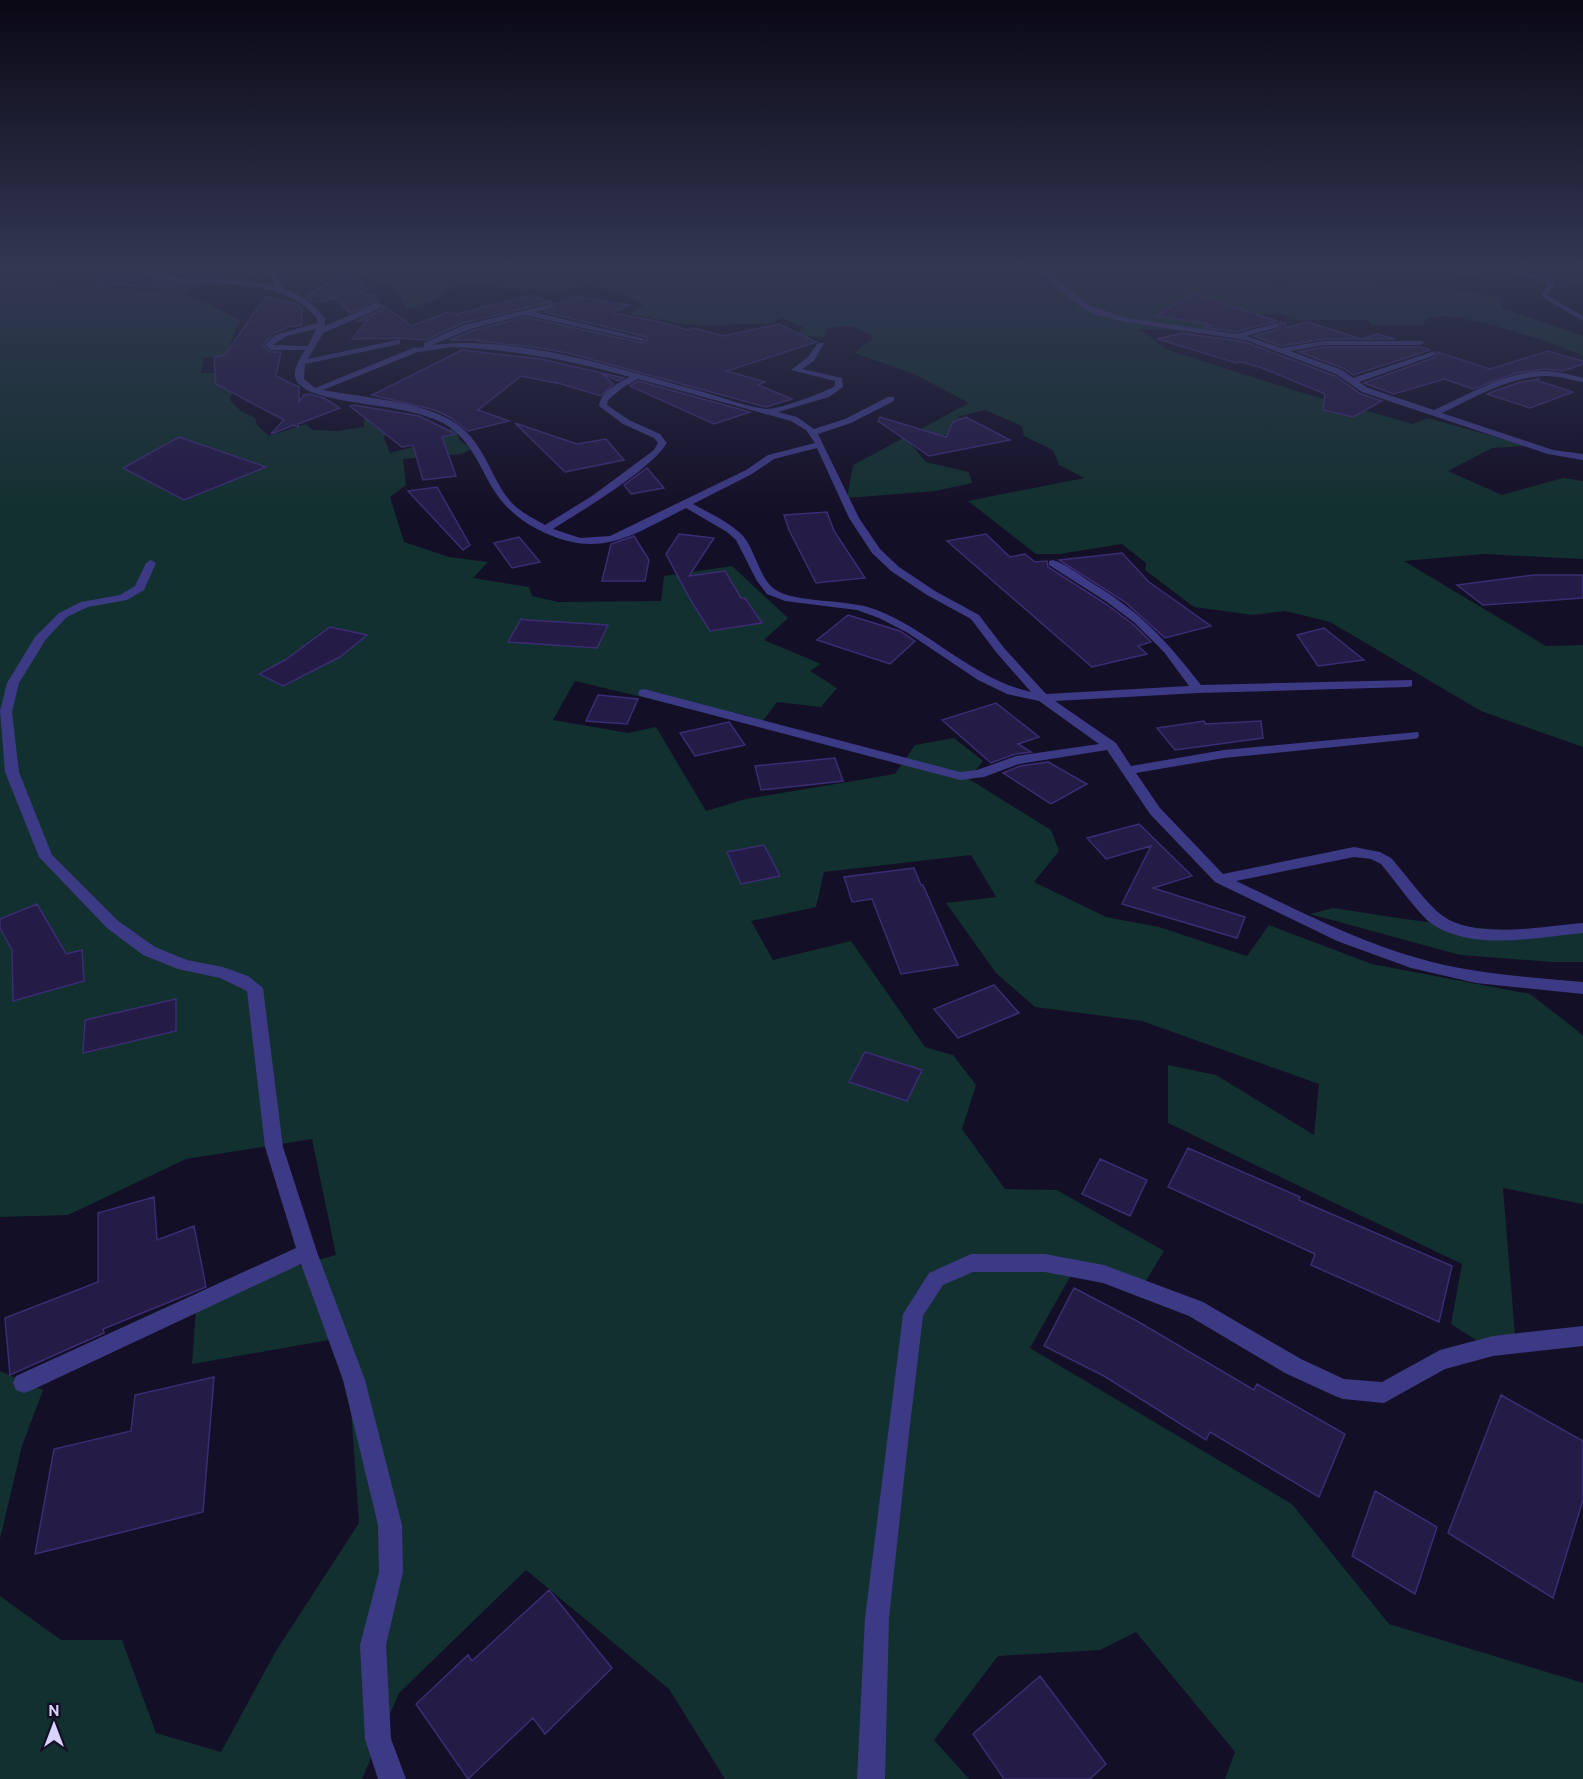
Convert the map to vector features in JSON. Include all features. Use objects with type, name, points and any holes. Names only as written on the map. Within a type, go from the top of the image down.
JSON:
[{"type":"street","points":[[271,348],[310,348]]},
{"type":"street","points":[[311,348],[298,376],[314,391],[429,414],[452,424],[469,440],[506,502],[517,513],[571,541],[587,543],[611,540],[749,472],[771,457],[816,439],[891,399]]},
{"type":"street","points":[[303,362],[369,348]]},
{"type":"street","points":[[314,391],[420,348]]},
{"type":"street","points":[[416,350],[430,348]]},
{"type":"street","points":[[505,348],[570,358],[639,375],[772,411],[803,423],[816,439],[854,518],[876,551],[895,569],[931,593],[975,617],[1000,650],[1043,698],[1111,746],[1155,811],[1220,879],[1343,937],[1417,964],[1476,977],[1583,988]]},
{"type":"street","points":[[772,411],[826,395],[839,387],[839,381],[830,376],[795,370],[811,359],[819,348]]},
{"type":"street","points":[[1276,348],[1340,372],[1365,390],[1551,452],[1583,458]]},
{"type":"street","points":[[1283,350],[1295,348]]},
{"type":"street","points":[[1353,381],[1432,353]]},
{"type":"street","points":[[1434,413],[1490,389],[1538,374],[1550,374],[1583,381]]},
{"type":"street","points":[[545,529],[595,498],[657,452],[663,443],[657,436],[626,422],[603,406],[604,399],[639,375]]},
{"type":"street","points":[[686,504],[731,530],[740,539],[762,581],[771,592],[784,598],[859,608],[883,616],[912,631],[982,677],[1011,691],[1043,698],[1198,689],[1408,683]]},
{"type":"street","points":[[151,563],[141,588],[123,598],[85,604],[63,615],[41,638],[13,683],[6,712],[12,772],[46,857],[112,924],[149,951],[184,965],[223,973],[255,988],[274,1147],[307,1252],[354,1380],[390,1525],[391,1572],[373,1645],[378,1739],[392,1779]]},
{"type":"street","points":[[1053,563],[1109,598],[1148,629],[1198,689]]},
{"type":"street","points":[[644,693],[960,776],[980,774],[1016,760],[1111,746]]},
{"type":"street","points":[[1129,770],[1224,754],[1413,735]]},
{"type":"street","points":[[1220,879],[1354,852],[1375,855],[1386,861],[1437,920],[1460,930],[1489,935],[1583,928]]},
{"type":"street","points":[[24,1383],[307,1252]]},
{"type":"street","points":[[871,1779],[877,1618],[913,1314],[936,1279],[971,1263],[1046,1263],[1104,1274],[1196,1309],[1293,1366],[1343,1389],[1384,1394],[1440,1360],[1493,1346],[1583,1336]]},
{"type":"green space","points":[[0,348],[233,348],[236,349],[235,354],[204,358],[201,373],[236,372],[230,400],[241,411],[255,418],[257,425],[269,436],[306,424],[312,430],[337,431],[364,427],[364,419],[386,417],[388,430],[384,438],[390,453],[439,440],[435,432],[456,428],[459,439],[471,449],[462,454],[403,459],[406,485],[390,497],[404,542],[449,557],[488,562],[473,578],[529,587],[532,596],[558,602],[661,601],[664,576],[732,566],[788,618],[764,640],[821,664],[810,671],[837,688],[821,707],[777,702],[763,721],[746,715],[680,706],[575,681],[553,720],[628,733],[656,727],[706,811],[746,799],[895,774],[915,745],[954,738],[983,761],[969,779],[1051,830],[1059,851],[1034,882],[1106,917],[1159,927],[1247,956],[1269,925],[1372,964],[1530,994],[1583,1036],[1583,1204],[1503,1188],[1515,1335],[1476,1340],[1451,1324],[1462,1264],[1168,1123],[1168,1065],[1216,1075],[1314,1135],[1319,1084],[1142,1021],[1035,1007],[996,973],[946,903],[996,897],[971,855],[824,872],[816,907],[751,921],[773,960],[851,941],[925,1047],[953,1055],[976,1085],[962,1129],[1005,1189],[1057,1190],[1164,1251],[1141,1289],[1079,1261],[1030,1348],[1292,1504],[1389,1624],[1583,1683],[1583,1779],[1225,1779],[1235,1752],[1136,1632],[1100,1650],[998,1656],[934,1740],[969,1779],[725,1779],[669,1689],[526,1570],[399,1693],[362,1779],[0,1779],[0,1596],[61,1640],[122,1640],[156,1733],[221,1752],[276,1651],[359,1523],[346,1337],[192,1364],[197,1293],[336,1255],[312,1139],[186,1159],[68,1215],[0,1217]]},
{"type":"green space","points":[[860,348],[1165,348],[1303,393],[1413,424],[1428,418],[1528,446],[1492,448],[1448,471],[1502,495],[1563,478],[1583,481],[1583,559],[1483,554],[1404,561],[1546,646],[1583,645],[1583,747],[1481,711],[1330,622],[1285,611],[1253,615],[1194,607],[1145,570],[1146,563],[1122,544],[1059,554],[1036,554],[968,501],[1084,478],[1059,465],[1053,450],[1024,436],[1022,426],[985,410],[957,417],[986,431],[951,433],[911,444],[926,462],[969,472],[972,483],[935,491],[847,498],[853,465],[969,403],[912,373],[854,353]]},
{"type":"green space","points":[[1562,348],[1583,348],[1583,356]]},
{"type":"green space","points":[[1333,908],[1490,929],[1583,930],[1583,962],[1460,955],[1310,914]]},
{"type":"green space","points":[[0,1371],[43,1390],[22,1446],[0,1539]]},
{"type":"building","points":[[230,348],[266,348],[270,352],[281,352],[276,376],[299,387],[299,402],[304,395],[310,394],[324,398],[340,408],[298,424],[298,427],[294,425],[271,434],[284,420],[216,384],[214,357],[225,355]]},
{"type":"building","points":[[540,348],[798,348],[727,371],[765,382],[758,385],[792,399],[766,407],[568,353]]},
{"type":"building","points":[[1187,348],[1261,348],[1335,376],[1361,394],[1382,401],[1353,417],[1323,410],[1325,394],[1262,368],[1242,362],[1236,363]]},
{"type":"building","points":[[1319,348],[1424,348],[1430,350],[1353,375],[1343,368],[1299,352]]},
{"type":"building","points":[[462,350],[541,359],[624,378],[618,381],[603,374],[613,384],[601,396],[555,382],[521,376],[478,410],[509,421],[468,431],[451,418],[435,410],[372,395]]},
{"type":"building","points":[[1548,351],[1583,361],[1583,364],[1563,371],[1545,369],[1516,373],[1473,389],[1444,379],[1394,394],[1364,383],[1436,357],[1437,352],[1490,369]]},
{"type":"building","points":[[1540,379],[1535,380],[1573,392],[1530,408],[1487,394],[1520,382]]},
{"type":"building","points":[[638,381],[750,412],[714,424],[630,386]]},
{"type":"building","points":[[350,406],[419,416],[455,434],[442,437],[456,476],[423,480],[413,445],[402,447]]},
{"type":"building","points":[[880,417],[946,437],[953,422],[966,417],[1010,440],[929,456],[878,421]]},
{"type":"building","points":[[515,423],[577,444],[606,439],[624,460],[565,472]]},
{"type":"building","points":[[179,437],[266,467],[184,500],[123,468]]},
{"type":"building","points":[[647,468],[664,488],[631,494],[624,485]]},
{"type":"building","points":[[437,487],[470,545],[463,550],[408,491]]},
{"type":"building","points":[[827,512],[834,531],[865,578],[816,583],[789,530],[784,515]]},
{"type":"building","points":[[679,534],[714,538],[689,576],[725,571],[741,598],[745,598],[762,623],[710,631],[666,554]]},
{"type":"building","points":[[986,534],[1010,557],[1025,554],[1035,562],[1047,561],[1048,567],[1106,604],[1134,625],[1151,642],[1138,646],[1147,654],[1092,667],[947,541]]},
{"type":"building","points":[[634,536],[649,560],[645,581],[602,581],[611,544]]},
{"type":"building","points":[[519,537],[540,562],[512,568],[494,543]]},
{"type":"building","points":[[1122,553],[1149,582],[1211,626],[1165,638],[1125,602],[1059,560]]},
{"type":"building","points":[[1534,575],[1583,575],[1583,598],[1483,605],[1457,585]]},
{"type":"building","points":[[848,615],[900,631],[915,641],[890,664],[817,640]]},
{"type":"building","points":[[521,619],[608,625],[597,648],[508,642]]},
{"type":"building","points":[[330,627],[367,635],[340,657],[283,686],[259,674],[285,660]]},
{"type":"building","points":[[1324,628],[1364,660],[1318,666],[1297,635]]},
{"type":"building","points":[[598,695],[638,699],[627,724],[586,721]]},
{"type":"building","points":[[996,703],[1039,737],[1018,744],[1031,752],[1015,754],[991,763],[942,720]]},
{"type":"building","points":[[1204,721],[1206,724],[1261,721],[1263,738],[1175,750],[1157,728]]},
{"type":"building","points":[[729,722],[745,745],[695,756],[680,733]]},
{"type":"building","points":[[835,758],[843,781],[761,790],[755,766]]},
{"type":"building","points":[[1048,762],[1087,784],[1051,804],[1003,773],[1020,766]]},
{"type":"building","points":[[1139,824],[1192,876],[1153,888],[1245,917],[1237,938],[1122,904],[1151,846],[1106,859],[1087,838]]},
{"type":"building","points":[[764,845],[780,876],[741,884],[727,852]]},
{"type":"building","points":[[914,868],[958,965],[901,974],[872,899],[852,902],[844,877]]},
{"type":"building","points":[[37,904],[66,954],[82,950],[84,981],[13,1001],[12,950],[0,928],[0,919]]},
{"type":"building","points":[[994,985],[1019,1013],[958,1038],[934,1009]]},
{"type":"building","points":[[176,999],[176,1031],[83,1053],[85,1020]]},
{"type":"building","points":[[865,1052],[922,1070],[907,1101],[849,1082]]},
{"type":"building","points":[[1188,1148],[1300,1197],[1299,1200],[1452,1266],[1439,1322],[1311,1265],[1315,1254],[1168,1187]]},
{"type":"building","points":[[1100,1159],[1147,1180],[1130,1216],[1082,1194]]},
{"type":"building","points":[[154,1197],[157,1240],[194,1226],[206,1287],[103,1329],[104,1333],[10,1375],[5,1318],[98,1282],[98,1213]]},
{"type":"building","points":[[1074,1288],[1137,1321],[1254,1390],[1257,1384],[1345,1434],[1319,1497],[1210,1432],[1206,1440],[1104,1376],[1044,1346]]},
{"type":"building","points":[[214,1377],[203,1512],[35,1554],[54,1449],[131,1431],[135,1395]]},
{"type":"building","points":[[1501,1395],[1583,1441],[1583,1500],[1553,1598],[1448,1533]]},
{"type":"building","points":[[1375,1491],[1437,1527],[1415,1594],[1352,1556]]},
{"type":"building","points":[[549,1590],[612,1668],[545,1734],[533,1718],[468,1779],[416,1704],[468,1655],[472,1661]]},
{"type":"building","points":[[1040,1676],[1106,1764],[1090,1779],[1004,1779],[973,1734]]}]
